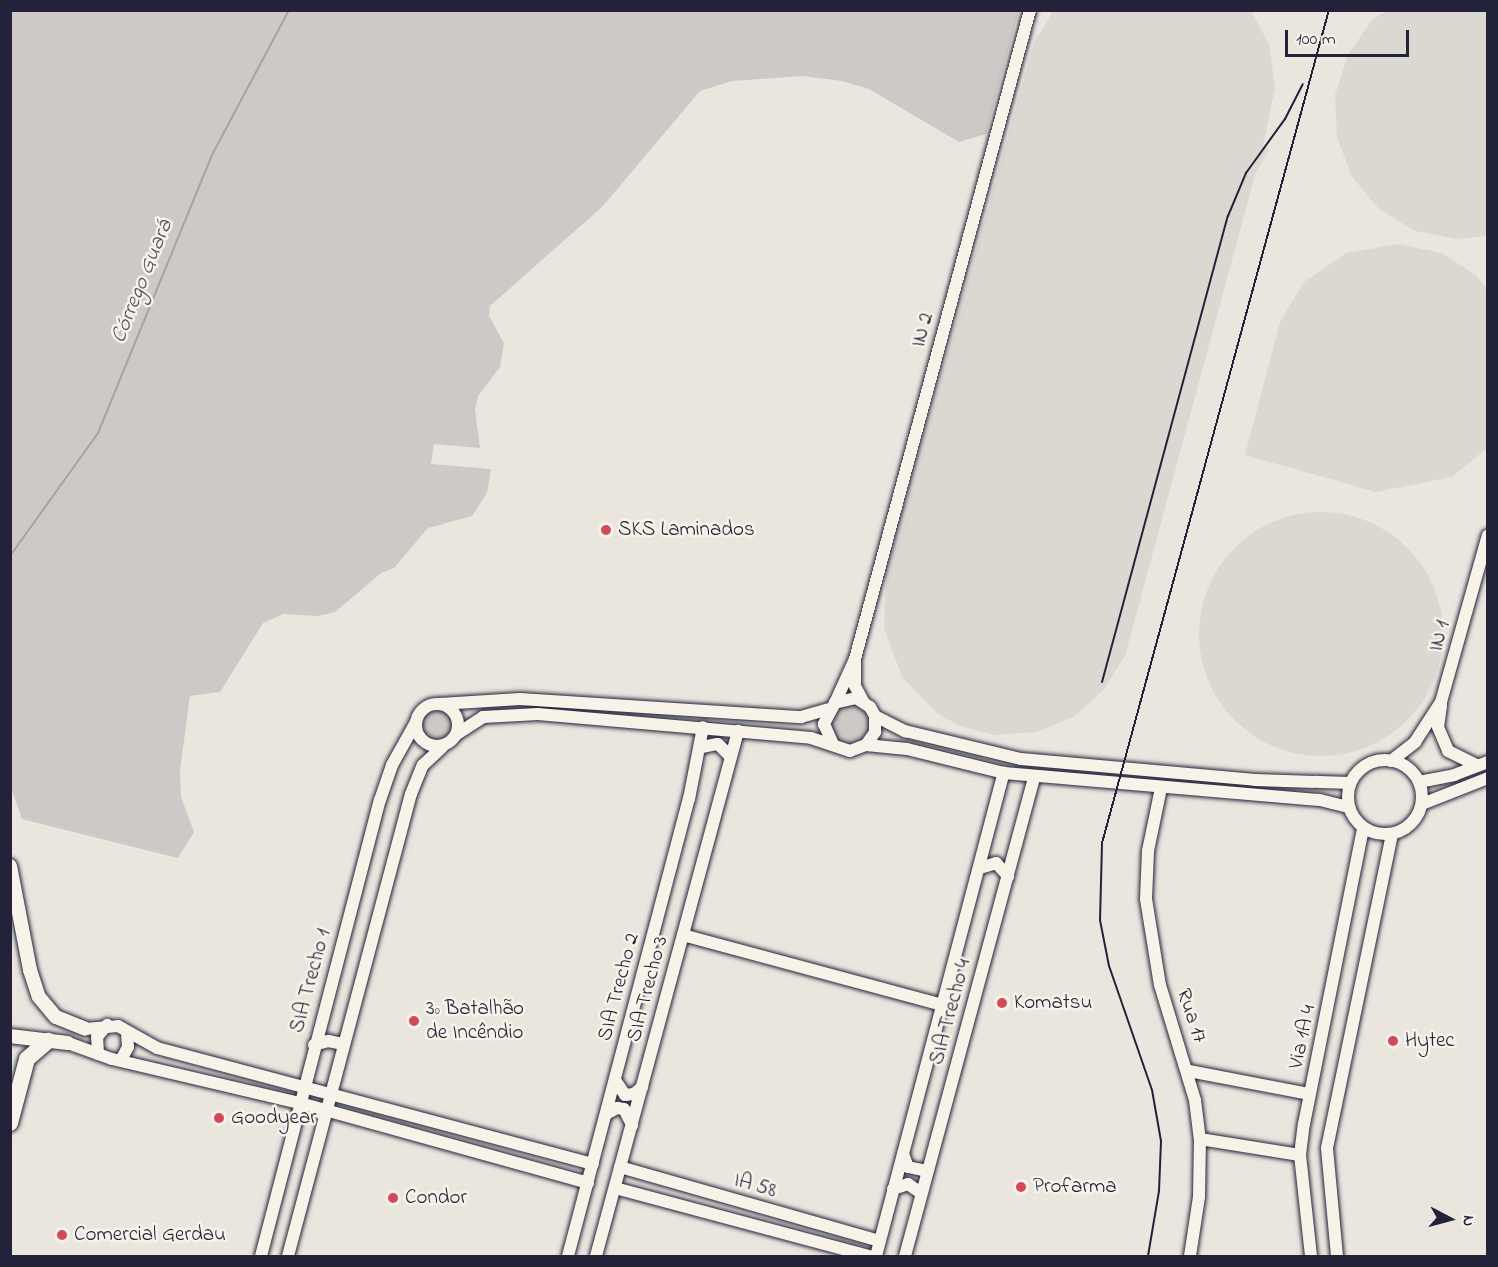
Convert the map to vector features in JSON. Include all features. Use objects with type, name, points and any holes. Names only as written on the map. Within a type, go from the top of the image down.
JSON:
[{"type":"highway","points":[[10,1123],[16,1064],[48,1041]]},
{"type":"main road","name":"IN 2","points":[[832,706],[855,659],[1030,10]]},
{"type":"main road","name":"IN 1","points":[[1391,760],[1415,742],[1441,702],[1488,535]]},
{"type":"main road","name":"IN 2","points":[[855,659],[855,686],[863,701]]},
{"type":"main road","points":[[442,747],[423,741],[416,722],[422,710],[440,704],[520,699],[801,717],[848,698],[863,701],[875,716],[904,731],[1021,759],[1255,780],[1350,783]]},
{"type":"main road","points":[[1441,702],[1438,727],[1444,744],[1457,757],[1482,763]]},
{"type":"main road","points":[[440,704],[456,715],[457,734]]},
{"type":"main road","points":[[832,706],[825,731],[833,744]]},
{"type":"main road","points":[[288,1257],[411,794],[423,765],[457,734],[483,717],[499,713],[703,727],[811,738],[849,751],[866,745],[907,748],[1004,773],[1034,777],[1320,800],[1349,807]]},
{"type":"main road","points":[[866,745],[875,732],[875,716]]},
{"type":"main road","name":"SIA Trecho 1","points":[[262,1255],[314,1045],[380,800],[392,765],[416,722]]},
{"type":"main road","name":"SIA Trecho 2","points":[[568,1257],[702,747],[703,727]]},
{"type":"main road","name":"SIA Trecho 3","points":[[596,1257],[738,731]]},
{"type":"main road","name":"IN 1","points":[[1410,770],[1415,742]]},
{"type":"main road","points":[[702,747],[718,744],[731,757]]},
{"type":"main road","points":[[1391,760],[1410,770],[1419,782],[1422,804],[1412,824],[1392,834],[1379,835],[1363,828],[1349,807],[1350,783],[1367,765],[1391,760]]},
{"type":"main road","points":[[1419,782],[1482,763]]},
{"type":"main road","points":[[876,1257],[1004,773]]},
{"type":"main road","name":"SIA Trecho 4","points":[[905,1257],[1034,777]]},
{"type":"main road","points":[[1422,804],[1488,778]]},
{"type":"main road","name":"Rua 17","points":[[1161,788],[1148,851],[1146,899],[1160,986],[1189,1071],[1200,1139],[1199,1197],[1190,1257]]},
{"type":"main road","name":"Via 1A 4","points":[[1311,1257],[1300,1155],[1363,828]]},
{"type":"main road","points":[[1337,1257],[1327,1148],[1392,834]]},
{"type":"main road","points":[[980,868],[996,863],[1008,876]]},
{"type":"main road","points":[[10,866],[30,970],[39,997],[56,1017],[85,1029],[107,1025],[157,1047],[593,1164]]},
{"type":"main road","points":[[683,935],[943,1005]]},
{"type":"main road","points":[[98,1054],[97,1037],[107,1025]]},
{"type":"main road","points":[[121,1060],[128,1047],[127,1032]]},
{"type":"main road","points":[[10,1036],[68,1043],[98,1054],[300,1103],[588,1183]]},
{"type":"main road","points":[[314,1045],[328,1041],[344,1044]]},
{"type":"main road","points":[[1189,1071],[1310,1094]]},
{"type":"main road","points":[[615,1080],[625,1095],[634,1095],[642,1087]]},
{"type":"main road","points":[[606,1114],[617,1108],[624,1109],[632,1126]]},
{"type":"main road","points":[[1200,1139],[1300,1155]]},
{"type":"main road","points":[[903,1154],[912,1170],[927,1171]]},
{"type":"main road","name":"IA 58","points":[[621,1167],[880,1241]]},
{"type":"main road","points":[[633,1193],[638,1173]]},
{"type":"main road","points":[[894,1189],[908,1184],[921,1193]]},
{"type":"main road","name":"IA 58","points":[[615,1188],[869,1257]]},
{"type":"main road","points":[[754,1226],[758,1207]]},
{"type":"shaded area","points":[[10,11],[1019,11],[986,134],[959,142],[869,89],[842,81],[803,76],[732,81],[700,91],[602,207],[490,306],[489,316],[504,343],[500,367],[478,396],[475,409],[480,448],[434,444],[431,464],[491,469],[487,493],[472,516],[428,528],[394,568],[381,573],[335,612],[318,616],[283,614],[263,623],[220,692],[190,696],[180,770],[181,797],[194,832],[178,858],[22,819],[11,787]]},
{"type":"shaded area","points":[[1053,11],[1251,11],[1269,44],[1275,88],[1263,145],[1269,150],[1255,175],[1125,656],[1103,691],[1073,717],[1037,732],[995,735],[960,726],[938,714],[902,677],[884,628],[886,570],[1034,43]]},
{"type":"shaded area","points":[[1386,11],[1487,11],[1487,236],[1456,239],[1415,231],[1379,209],[1352,177],[1337,137],[1335,95],[1348,55],[1372,20]]},
{"type":"shaded area","points":[[1398,244],[1442,253],[1477,276],[1487,290],[1487,448],[1452,477],[1376,492],[1245,455],[1280,322],[1304,282],[1346,253]]},
{"type":"shaded area","points":[[1321,512],[1345,514],[1368,521],[1389,532],[1407,548],[1423,566],[1434,587],[1441,610],[1443,634],[1441,658],[1434,681],[1423,702],[1407,720],[1389,736],[1368,747],[1345,754],[1321,756],[1297,754],[1274,747],[1253,736],[1235,720],[1219,702],[1208,681],[1201,658],[1199,634],[1201,610],[1208,587],[1219,566],[1235,548],[1253,532],[1274,521],[1297,514]]},
{"type":"shaded area","points":[[851,705],[865,711],[871,725],[865,739],[851,745],[837,739],[831,725],[837,711]]},
{"type":"shaded area","points":[[437,709],[448,714],[453,725],[448,736],[437,741],[426,736],[421,725],[426,714]]},
{"type":"waterway","name":"Córrego Guará","points":[[10,556],[98,433],[213,153],[289,10]]},
{"type":"railway","points":[[1148,1256],[1159,1191],[1161,1141],[1152,1090],[1109,966],[1100,920],[1102,843],[1329,10]]},
{"type":"railway","points":[[1102,682],[1228,216],[1246,173],[1285,119],[1303,84]]},
{"type":"place","name":"SKS Laminados","points":[[606,530]]},
{"type":"place","name":"Komatsu","points":[[1002,1003]]},
{"type":"place","name":"3º Batalhão de Incêndio","points":[[414,1021]]},
{"type":"place","name":"Hytec","points":[[1393,1041]]},
{"type":"place","name":"Goodyear","points":[[219,1118]]},
{"type":"place","name":"Profarma","points":[[1021,1187]]},
{"type":"place","name":"Condor","points":[[393,1198]]},
{"type":"place","name":"Comercial Gerdau","points":[[62,1235]]}]
